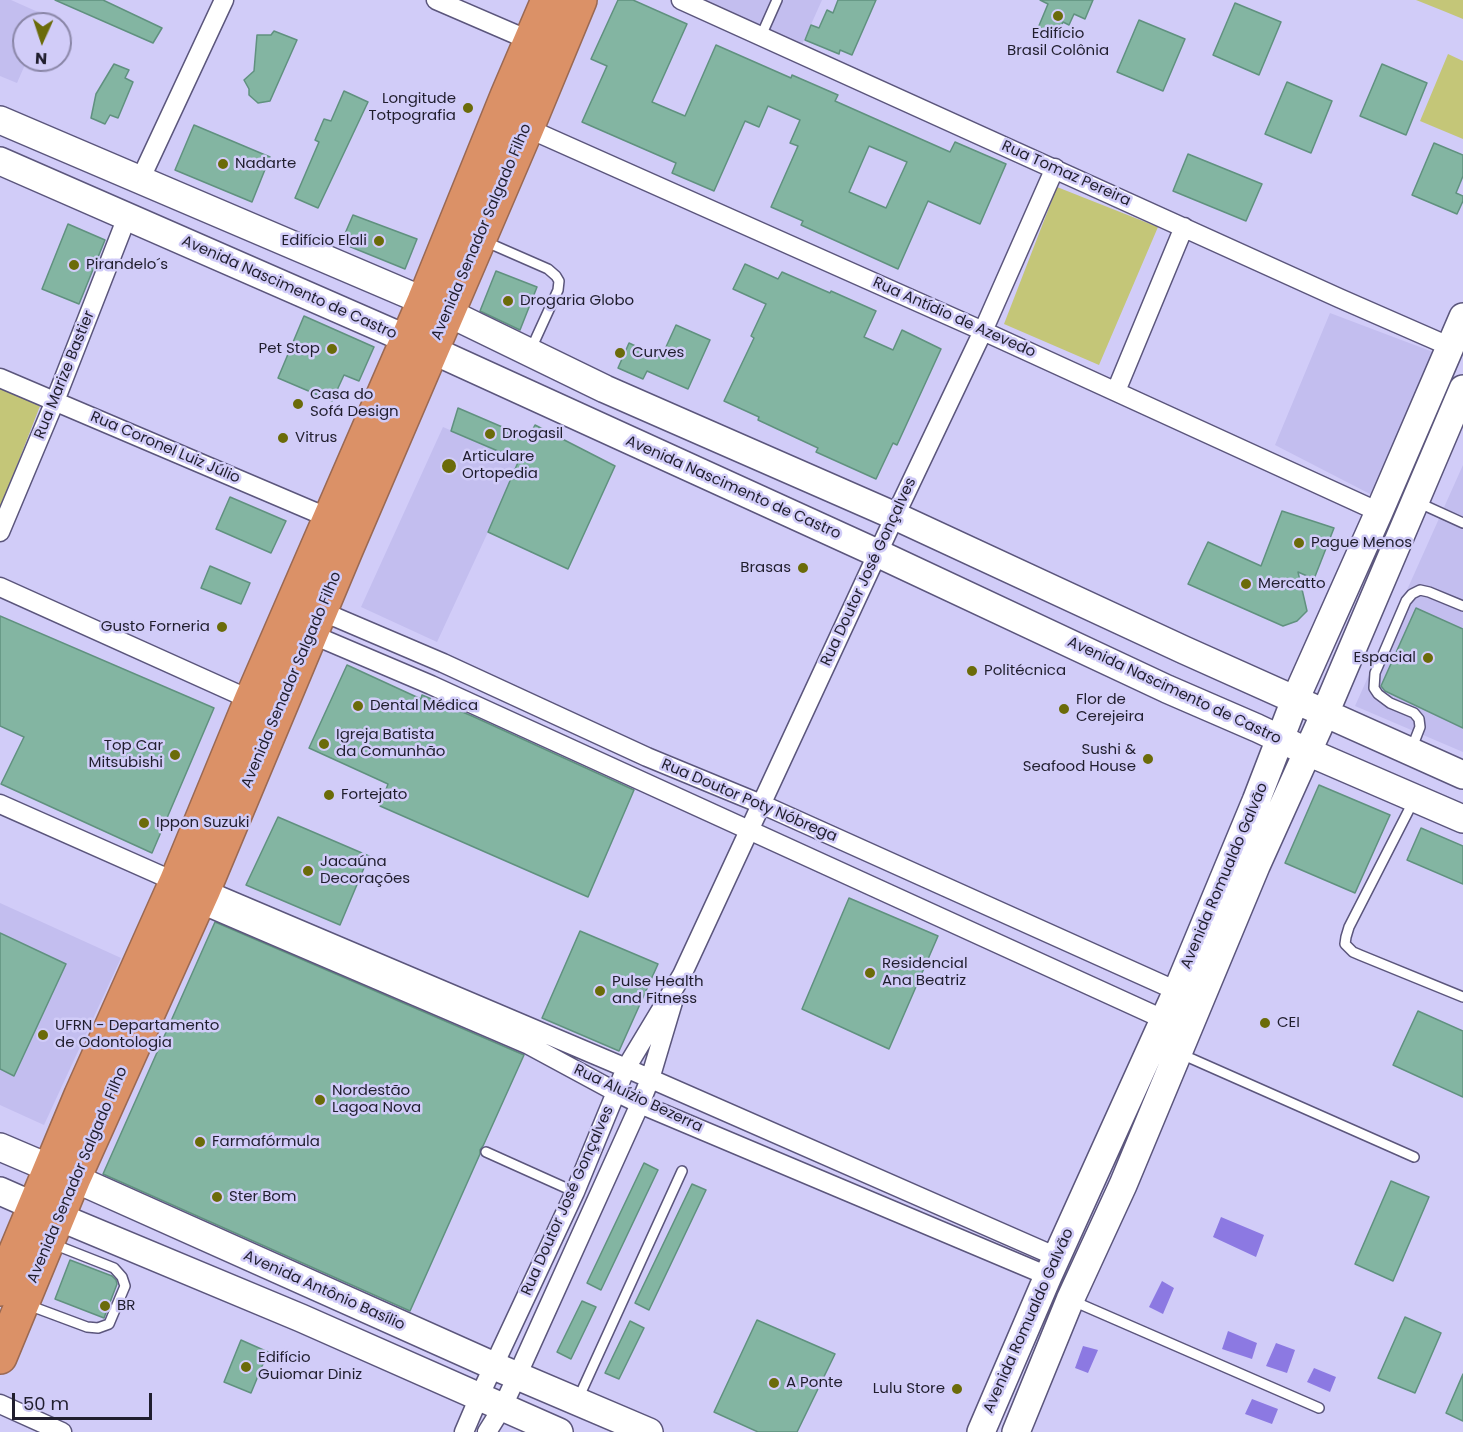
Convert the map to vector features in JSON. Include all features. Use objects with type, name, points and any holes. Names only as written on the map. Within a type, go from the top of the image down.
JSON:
[{"type":"highway","name":"Avenida Senador Salgado Filho","points":[[192,891],[251,700],[329,518],[419,345],[436,307],[494,129],[548,0]]},
{"type":"highway","name":"Avenida Senador Salgado Filho","points":[[436,307],[480,239],[580,0]]},
{"type":"highway","name":"Avenida Senador Salgado Filho","points":[[0,1358],[11,1296],[47,1222],[86,1084],[192,891],[316,623],[419,345]]},
{"type":"main road","points":[[0,120],[436,307],[605,389],[895,516],[1463,776]]},
{"type":"main road","name":"Avenida Nascimento de Castro","points":[[0,161],[419,345],[878,553],[1167,689],[1463,819]]},
{"type":"main road","name":"Avenida Romualdo Galvão","points":[[981,1432],[1052,1267],[1177,991],[1252,812],[1295,700],[1463,317]]},
{"type":"main road","points":[[605,389],[620,437]]},
{"type":"main road","name":"Avenida Romualdo Galvão","points":[[1016,1432],[1070,1300],[1123,1185],[1256,866],[1325,713],[1463,389]]},
{"type":"main road","name":"Avenida Antônio Basílio","points":[[0,1147],[374,1314],[649,1432]]},
{"type":"main road","points":[[0,1191],[47,1222],[301,1318],[559,1432]]},
{"type":"main road","points":[[301,1318],[374,1314]]},
{"type":"street","points":[[140,180],[224,0]]},
{"type":"street","points":[[436,0],[531,41]]},
{"type":"street","name":"Rua Tomaz Pereira","points":[[681,0],[1451,347]]},
{"type":"street","name":"Rua Antídio de Azevedo","points":[[527,128],[983,331],[1379,512]]},
{"type":"street","name":"Rua Doutor José Gonçalves","points":[[487,1432],[491,1402],[506,1371],[626,1068],[682,975],[983,331],[1055,168]]},
{"type":"street","name":"Rua Marize Bastier","points":[[0,532],[55,401],[127,218]]},
{"type":"street","points":[[1116,391],[1184,227]]},
{"type":"street","name":"Rua Coronel Luiz Júlio","points":[[0,378],[329,518]]},
{"type":"street","points":[[0,586],[251,700]]},
{"type":"street","name":"Rua Doutor Poty Nóbrega","points":[[316,623],[443,663],[647,757],[762,804],[1177,991]]},
{"type":"street","name":"Rua Doutor Poty Nóbrega","points":[[316,623],[431,685],[1163,1019]]},
{"type":"street","points":[[431,685],[443,663]]},
{"type":"street","points":[[636,780],[647,757]]},
{"type":"street","name":"Rua Aluízio Bezerra","points":[[0,804],[273,927],[496,1022],[626,1068],[1052,1267]]},
{"type":"street","name":"Rua Doutor José Gonçalves","points":[[464,1432],[491,1402],[614,1163],[650,1079],[682,975]]},
{"type":"street","name":"Rua Aluízio Bezerra","points":[[496,1022],[529,1045],[640,1104],[1052,1267]]},
{"type":"street","points":[[591,1154],[614,1163]]},
{"type":"street","points":[[0,1404],[62,1432]]},
{"type":"lane","points":[[761,36],[777,0]]},
{"type":"lane","points":[[480,239],[548,269],[559,281],[558,291],[529,353]]},
{"type":"lane","points":[[1415,501],[1463,523]]},
{"type":"lane","points":[[1411,752],[1420,727],[1419,719],[1414,713],[1390,703],[1378,694],[1374,688],[1375,673],[1406,601],[1412,594],[1420,591],[1429,592],[1463,606]]},
{"type":"lane","points":[[1415,798],[1349,927],[1346,944],[1353,952],[1463,997]]},
{"type":"lane","points":[[1178,1053],[1414,1157]]},
{"type":"lane","points":[[486,1152],[575,1192]]},
{"type":"lane","points":[[577,1401],[682,1171]]},
{"type":"lane","points":[[11,1296],[87,1327],[98,1328],[109,1324],[125,1286],[122,1277],[114,1268],[47,1222]]},
{"type":"lane","points":[[1070,1300],[1319,1408]]},
{"type":"shaded area","points":[[0,0],[11,0],[38,12],[12,12],[12,72],[22,72],[17,83],[0,76]]},
{"type":"shaded area","points":[[690,0],[822,0],[800,49]]},
{"type":"shaded area","points":[[1330,313],[1433,352],[1372,495],[1275,445]]},
{"type":"shaded area","points":[[443,427],[519,460],[437,642],[361,607]]},
{"type":"shaded area","points":[[1463,465],[1463,752],[1355,706]]},
{"type":"shaded area","name":"UFRN - Departamento de Odontologia","points":[[0,903],[121,958],[44,1125],[0,1105]]},
{"type":"shaded area","points":[[1221,1217],[1264,1235],[1256,1257],[1213,1237]]},
{"type":"shaded area","points":[[1162,1281],[1174,1288],[1163,1314],[1149,1307]]},
{"type":"shaded area","points":[[1228,1331],[1257,1343],[1252,1359],[1222,1349]]},
{"type":"shaded area","points":[[1276,1343],[1295,1350],[1287,1373],[1266,1366]]},
{"type":"shaded area","points":[[1083,1346],[1098,1350],[1088,1373],[1075,1368]]},
{"type":"shaded area","points":[[1314,1368],[1336,1377],[1330,1392],[1307,1382]]},
{"type":"shaded area","points":[[1252,1399],[1278,1409],[1272,1424],[1245,1414]]},
{"type":"green space","points":[[1416,0],[1463,0],[1463,19],[1446,12]]},
{"type":"green space","points":[[1448,54],[1463,61],[1463,139],[1420,121]]},
{"type":"green space","points":[[1057,187],[1158,227],[1099,365],[1004,324]]},
{"type":"green space","points":[[0,388],[40,406],[0,509]]},
{"type":"building","points":[[55,0],[103,0],[162,28],[153,43]]},
{"type":"building","points":[[618,0],[633,0],[687,24],[652,102],[685,116],[716,45],[791,78],[792,75],[838,95],[835,101],[950,152],[955,142],[1006,164],[980,224],[928,201],[898,269],[801,225],[803,221],[771,207],[798,146],[790,143],[800,120],[768,106],[759,127],[745,121],[714,191],[672,173],[676,163],[582,122],[607,66],[591,59]],"holes":[[[869,146],[907,162],[886,208],[849,192]]]},
{"type":"building","points":[[838,0],[876,0],[852,55],[840,50],[839,54],[805,40],[811,25],[819,28],[827,10],[833,13]]},
{"type":"building","name":"Edifício Brasil Colônia","points":[[1040,0],[1093,0],[1085,19],[1074,14],[1069,25],[1063,22],[1057,36],[1038,28],[1048,4]]},
{"type":"building","points":[[1235,3],[1281,22],[1259,75],[1213,55]]},
{"type":"building","points":[[1139,20],[1185,39],[1163,91],[1117,72]]},
{"type":"building","points":[[274,31],[297,40],[270,101],[258,103],[249,95],[249,89],[244,80],[254,71],[257,35],[271,35]]},
{"type":"building","points":[[114,64],[129,70],[125,78],[133,82],[118,118],[110,115],[105,124],[91,118],[96,94]]},
{"type":"building","points":[[1382,64],[1427,83],[1406,135],[1360,116]]},
{"type":"building","points":[[1287,82],[1332,101],[1311,153],[1265,134]]},
{"type":"building","points":[[344,91],[368,102],[318,208],[295,198],[319,142],[315,140],[324,119],[331,121]]},
{"type":"building","name":"Nadarte","points":[[194,125],[270,157],[252,202],[175,170]]},
{"type":"building","points":[[1434,143],[1463,155],[1463,176],[1456,193],[1463,196],[1463,201],[1457,214],[1412,195]]},
{"type":"building","points":[[1188,154],[1262,184],[1246,221],[1173,191]]},
{"type":"building","name":"Edifício Elali","points":[[353,215],[417,239],[405,269],[341,243]]},
{"type":"building","name":"Pirandelo´s","points":[[68,224],[105,240],[79,304],[42,289]]},
{"type":"building","points":[[745,264],[778,279],[782,272],[876,311],[864,337],[893,350],[902,330],[941,349],[897,445],[893,443],[876,479],[816,452],[818,448],[724,401],[754,338],[751,336],[766,304],[733,289]]},
{"type":"building","name":"Drogaria Globo","points":[[496,271],[537,287],[520,330],[480,311]]},
{"type":"building","name":"Pet Stop","points":[[304,316],[374,347],[359,381],[344,375],[332,401],[278,378]]},
{"type":"building","points":[[676,325],[710,340],[688,389],[647,371],[643,379],[618,368],[629,343],[661,358]]},
{"type":"building","points":[[458,408],[528,438],[535,425],[615,466],[568,569],[488,532],[519,460],[451,431]]},
{"type":"building","points":[[230,497],[286,521],[271,553],[216,529]]},
{"type":"building","name":"Mercatto","points":[[1282,511],[1334,528],[1314,579],[1298,572],[1307,611],[1297,621],[1283,626],[1188,584],[1208,542],[1261,566]]},
{"type":"building","points":[[210,566],[250,583],[241,604],[201,588]]},
{"type":"building","name":"Espacial","points":[[1416,608],[1463,629],[1463,728],[1385,691],[1381,686]]},
{"type":"building","points":[[0,616],[214,708],[152,853],[1,784],[24,737],[0,726]]},
{"type":"building","points":[[347,665],[421,699],[422,695],[472,716],[634,790],[588,897],[380,806],[388,784],[309,748]]},
{"type":"building","points":[[1319,785],[1390,815],[1355,893],[1285,863]]},
{"type":"building","name":"Jacaúna Decorações","points":[[278,817],[369,856],[340,925],[246,885]]},
{"type":"building","points":[[1421,828],[1463,846],[1463,884],[1407,860]]},
{"type":"building","name":"Residencial Ana Beatriz","points":[[849,898],[938,936],[889,1049],[802,1009]]},
{"type":"building","name":"Nordestão Lagoa Nova","points":[[215,922],[524,1055],[410,1311],[103,1174]]},
{"type":"building","name":"Pulse Health and Fitness","points":[[580,931],[658,964],[619,1051],[542,1018]]},
{"type":"building","points":[[0,933],[66,964],[14,1076],[0,1069]]},
{"type":"building","points":[[1418,1011],[1463,1031],[1463,1097],[1393,1065]]},
{"type":"building","points":[[644,1163],[658,1170],[601,1290],[587,1283]]},
{"type":"building","points":[[1391,1181],[1429,1197],[1393,1281],[1355,1264]]},
{"type":"building","points":[[692,1184],[706,1190],[649,1310],[635,1303]]},
{"type":"building","points":[[70,1260],[112,1276],[116,1280],[117,1284],[104,1318],[55,1299]]},
{"type":"building","points":[[582,1301],[596,1307],[571,1359],[557,1352]]},
{"type":"building","points":[[1405,1317],[1441,1333],[1415,1393],[1378,1378]]},
{"type":"building","name":"A Ponte","points":[[757,1320],[835,1354],[797,1432],[758,1432],[714,1412]]},
{"type":"building","points":[[630,1321],[644,1328],[619,1379],[605,1373]]},
{"type":"building","name":"Edifício Guiomar Diniz","points":[[241,1340],[268,1352],[251,1393],[224,1382]]},
{"type":"building","points":[[1463,1374],[1463,1421],[1446,1413]]},
{"type":"place","name":"Edifício Brasil Colônia","points":[[1058,16]]},
{"type":"place","name":"Longitude Totpografia","points":[[468,108]]},
{"type":"place","name":"Nadarte","points":[[223,164]]},
{"type":"place","name":"Edifício Elali","points":[[379,241]]},
{"type":"place","name":"Pirandelo´s","points":[[74,265]]},
{"type":"place","name":"Drogaria Globo","points":[[508,301]]},
{"type":"place","name":"Pet Stop","points":[[332,349]]},
{"type":"place","name":"Curves","points":[[620,353]]},
{"type":"place","name":"Casa do Sofá Design","points":[[298,404]]},
{"type":"place","name":"Drogasil","points":[[490,434]]},
{"type":"place","name":"Vitrus","points":[[283,438]]},
{"type":"place","name":"Articulare Ortopedia","points":[[449,466]]},
{"type":"place","name":"Pague Menos","points":[[1299,543]]},
{"type":"place","name":"Brasas","points":[[803,568]]},
{"type":"place","name":"Mercatto","points":[[1246,584]]},
{"type":"place","name":"Gusto Forneria","points":[[222,627]]},
{"type":"place","name":"Espacial","points":[[1428,658]]},
{"type":"place","name":"Politécnica","points":[[972,671]]},
{"type":"place","name":"Dental Médica","points":[[358,706]]},
{"type":"place","name":"Flor de Cerejeira","points":[[1064,709]]},
{"type":"place","name":"Igreja Batista da Comunhão","points":[[324,744]]},
{"type":"place","name":"Top Car Mitsubishi","points":[[175,755]]},
{"type":"place","name":"Sushi & Seafood House","points":[[1148,759]]},
{"type":"place","name":"Fortejato","points":[[329,795]]},
{"type":"place","name":"Ippon Suzuki","points":[[144,823]]},
{"type":"place","name":"Jacaúna Decorações","points":[[308,871]]},
{"type":"place","name":"Residencial Ana Beatriz","points":[[870,973]]},
{"type":"place","name":"Pulse Health and Fitness","points":[[600,991]]},
{"type":"place","name":"CEI","points":[[1265,1023]]},
{"type":"place","name":"UFRN - Departamento de Odontologia","points":[[43,1035]]},
{"type":"place","name":"Nordestão Lagoa Nova","points":[[320,1100]]},
{"type":"place","name":"Farmafórmula","points":[[200,1142]]},
{"type":"place","name":"Ster Bom","points":[[217,1197]]},
{"type":"place","name":"BR","points":[[105,1306]]},
{"type":"place","name":"Edifício Guiomar Diniz","points":[[246,1367]]},
{"type":"place","name":"A Ponte","points":[[774,1383]]},
{"type":"place","name":"Lulu Store","points":[[957,1389]]}]
